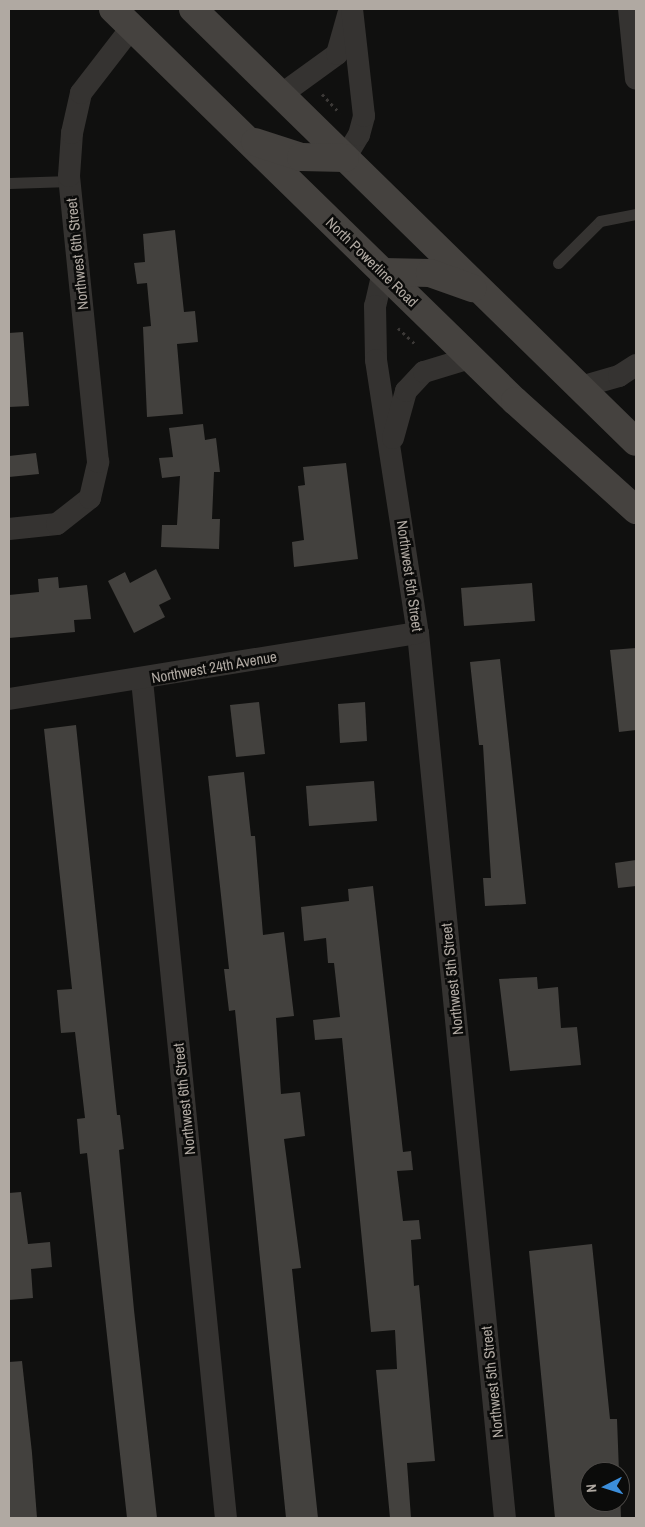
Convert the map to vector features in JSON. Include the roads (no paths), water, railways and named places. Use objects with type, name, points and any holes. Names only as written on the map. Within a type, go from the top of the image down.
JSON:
[{"type":"main road","points":[[193,9],[282,94],[577,388],[636,442]]},
{"type":"main road","name":"North Powerline Road","points":[[122,18],[470,358],[636,510]]},
{"type":"main road","points":[[249,140],[301,157],[345,158]]},
{"type":"main road","points":[[383,272],[430,273],[478,290]]},
{"type":"street","points":[[282,94],[338,54],[350,9]]},
{"type":"street","points":[[345,158],[364,116],[350,9]]},
{"type":"street","points":[[629,9],[636,79]]},
{"type":"street","name":"Northwest 6th Street","points":[[9,529],[57,524],[90,498],[98,462],[70,181],[72,133],[81,92],[122,18]]},
{"type":"street","name":"Northwest 5th Street","points":[[383,272],[375,306],[376,360],[392,441],[418,633],[505,1518]]},
{"type":"street","name":"Northwest 5th Street","points":[[392,441],[406,391],[424,372],[470,358]]},
{"type":"street","points":[[577,388],[619,376],[636,365]]},
{"type":"street","name":"Northwest 24th Avenue","points":[[9,699],[142,680],[418,633]]},
{"type":"street","name":"Northwest 6th Street","points":[[142,680],[226,1518]]},
{"type":"lane","points":[[9,183],[28,184],[70,181]]},
{"type":"lane","points":[[558,263],[600,221],[636,214]]}]
